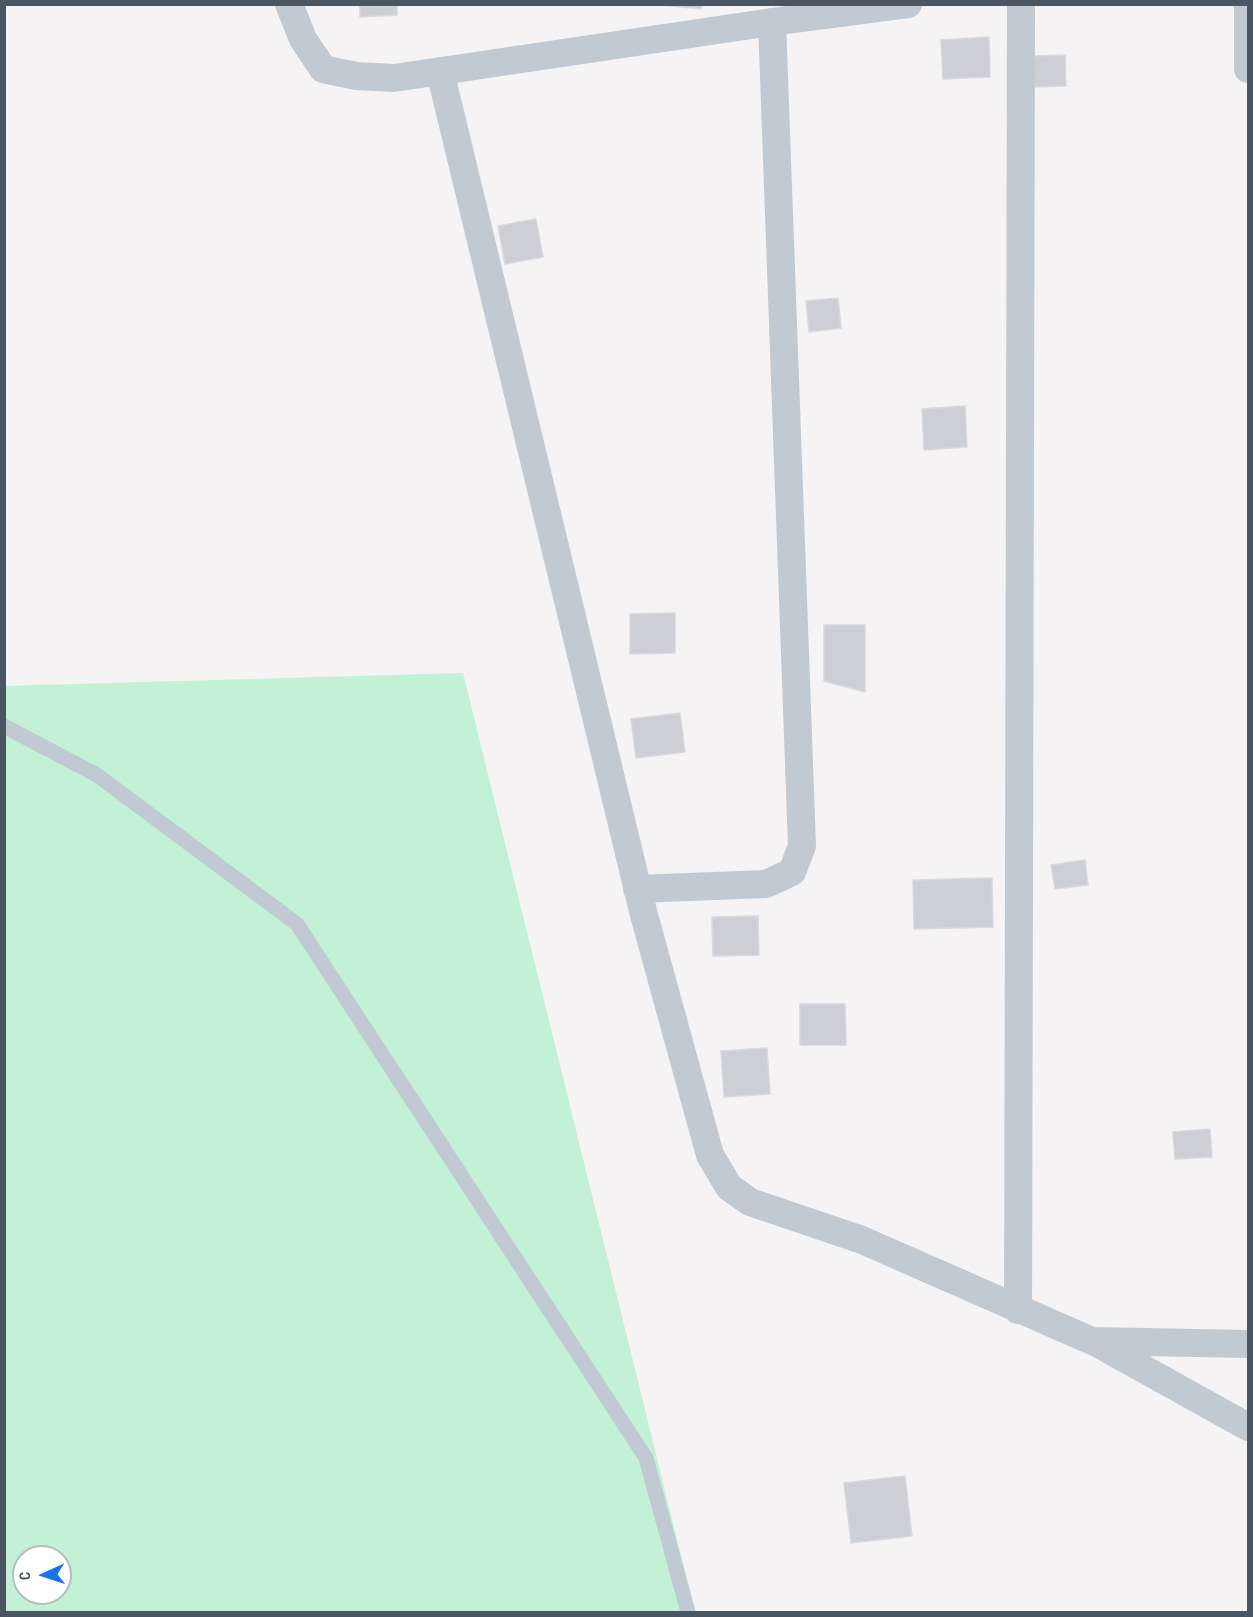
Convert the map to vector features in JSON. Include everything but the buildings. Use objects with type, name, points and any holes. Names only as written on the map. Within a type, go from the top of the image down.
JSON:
[{"type":"street","points":[[289,4],[303,39],[323,69],[356,76],[394,78],[908,4]]},
{"type":"street","points":[[1018,1310],[1021,4]]},
{"type":"street","points":[[1248,4],[1248,69]]},
{"type":"street","points":[[638,889],[766,884],[792,872],[802,846],[772,22]]},
{"type":"street","points":[[440,71],[638,889],[710,1155],[729,1186],[750,1202],[862,1240],[1092,1341],[1248,1426]]},
{"type":"street","points":[[1092,1341],[1248,1344]]},
{"type":"lane","points":[[4,726],[97,775],[297,924],[646,1458],[688,1612]]},
{"type":"green space","points":[[463,673],[695,1612],[5,1612],[4,686]]}]
